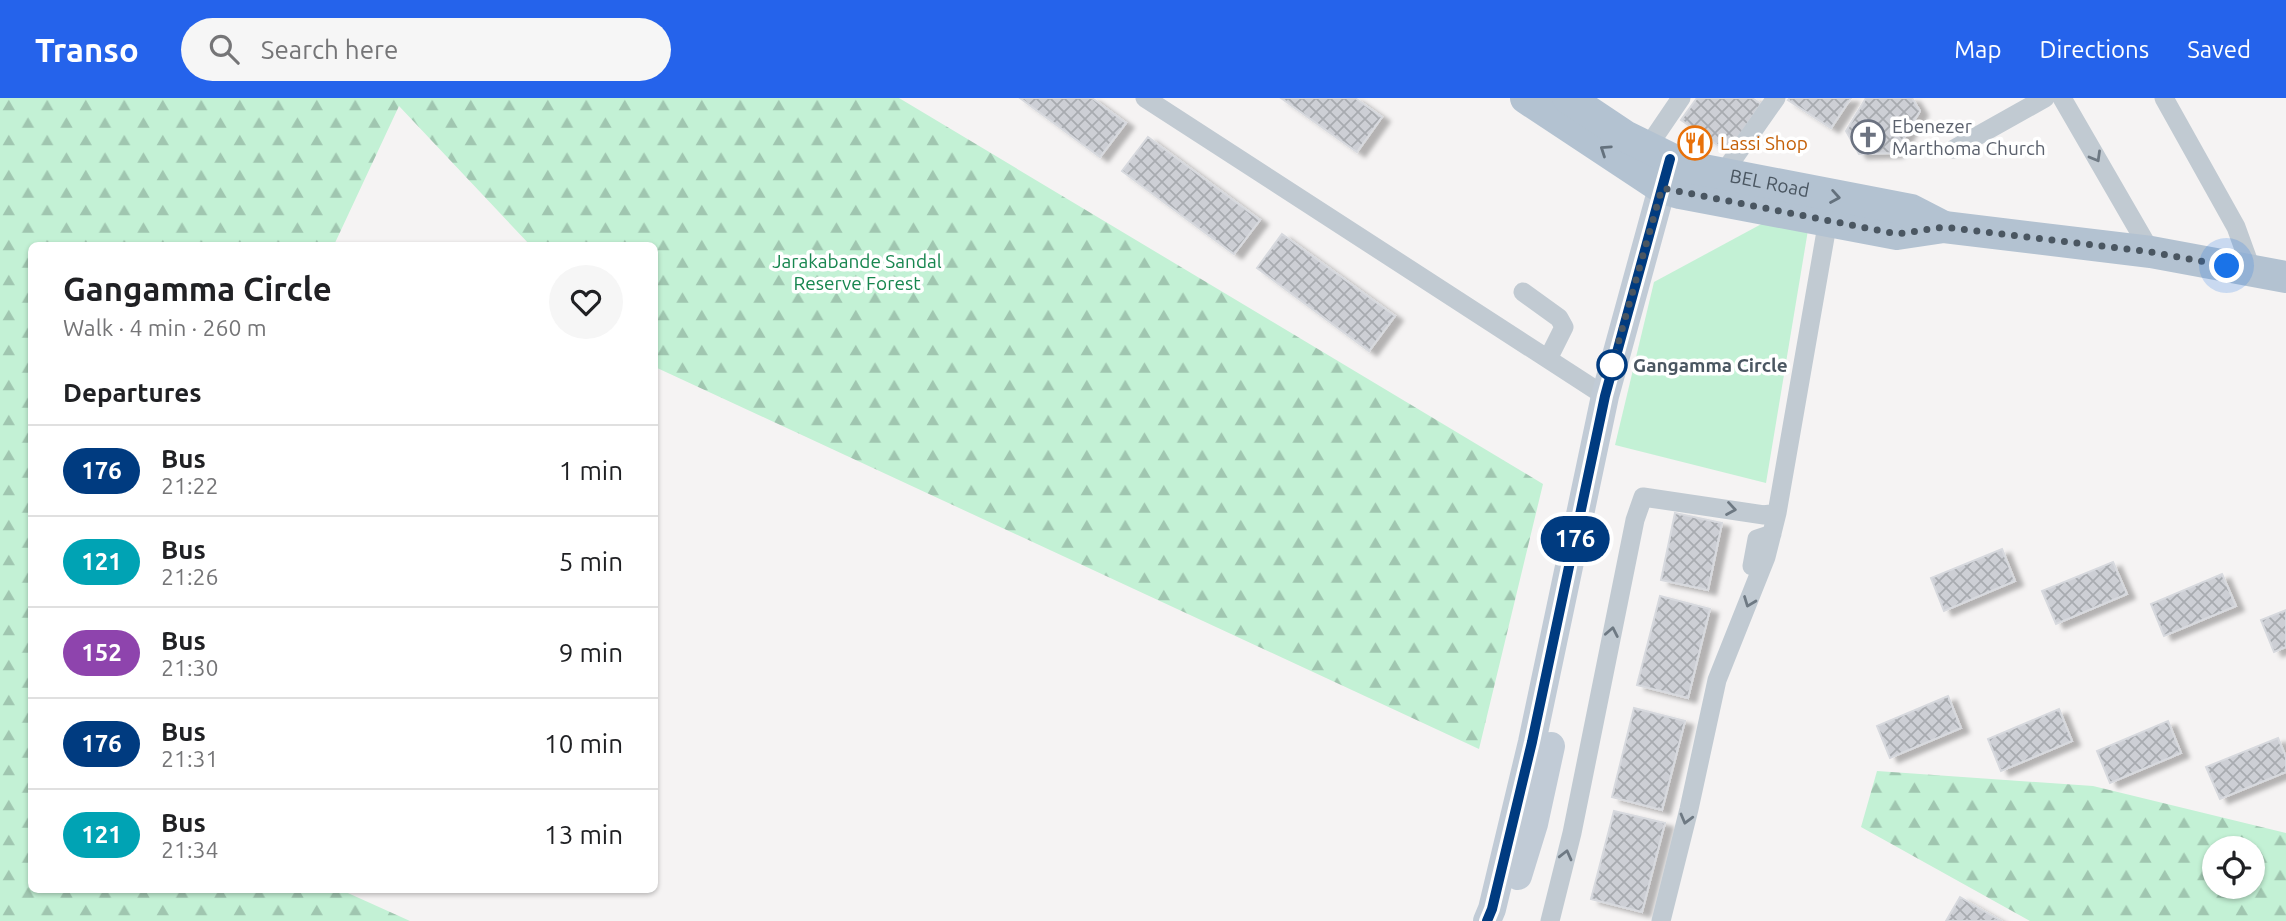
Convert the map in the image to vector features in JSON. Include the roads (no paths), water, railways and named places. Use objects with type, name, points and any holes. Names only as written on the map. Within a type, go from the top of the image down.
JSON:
[{"type":"main road","points":[[1526,98],[1669,171]]},
{"type":"main road","name":"BEL Road","points":[[1568,98],[1625,136],[1669,171],[1822,219],[1897,234],[1944,227],[2151,252],[2286,277]]},
{"type":"main road","points":[[1487,921],[1532,742],[1605,396],[1669,171]]},
{"type":"main road","points":[[1501,921],[1534,824],[1669,171]]},
{"type":"main road","name":"BEL Road","points":[[1669,171],[1722,175],[1911,210],[1944,227]]},
{"type":"street","points":[[1145,98],[1605,396]]},
{"type":"street","points":[[1669,171],[1681,98]]},
{"type":"street","points":[[1722,175],[1776,98]]},
{"type":"street","points":[[1954,149],[2045,98]]},
{"type":"street","points":[[2062,98],[2151,252]]},
{"type":"street","points":[[2164,98],[2236,227],[2252,271]]},
{"type":"street","points":[[1661,921],[1717,680],[1757,580],[1772,534],[1771,514],[1822,219]]},
{"type":"street","points":[[1523,292],[1559,318],[1564,327],[1548,359]]},
{"type":"street","points":[[1550,921],[1572,832],[1634,520],[1643,497],[1771,514]]},
{"type":"street","points":[[1752,566],[1757,539],[1772,534]]},
{"type":"place","name":"Ebenezer Marthoma Church","points":[[1868,137]]},
{"type":"place","name":"Lassi Shop","points":[[1695,143]]},
{"type":"place","name":"Gangamma Circle","points":[[1612,365]]},
{"type":"park label","name":"Jarakabande Sandal Reserve Forest","points":[[857,272]]}]
